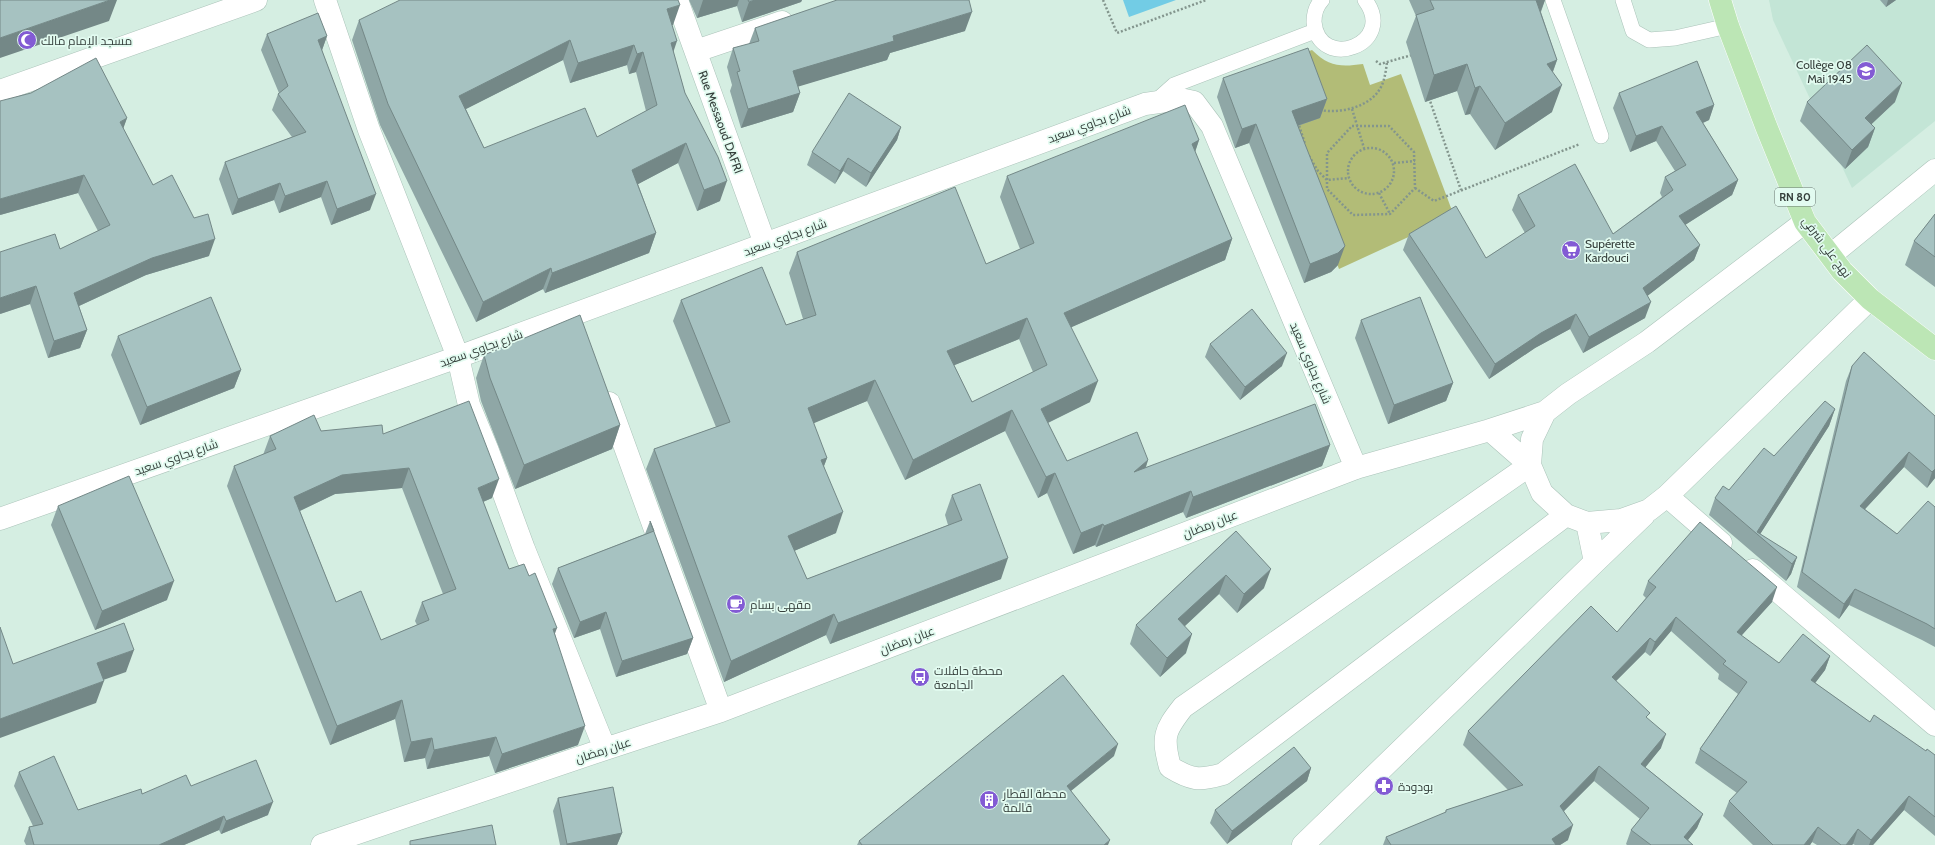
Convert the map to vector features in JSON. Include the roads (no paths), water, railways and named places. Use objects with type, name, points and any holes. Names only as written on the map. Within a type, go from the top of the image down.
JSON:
[{"type":"main road","name":"نهج علي شرفي","points":[[1720,0],[1728,26],[1805,222],[1842,270],[1870,299],[1935,349]]},
{"type":"street","points":[[0,92],[256,0]]},
{"type":"street","points":[[325,0],[369,130],[458,356],[469,405],[488,451],[524,549],[605,748]]},
{"type":"street","name":"Rue Messaoud DAFRI","points":[[677,0],[765,244]]},
{"type":"street","points":[[696,51],[802,15]]},
{"type":"street","name":"شارع بجاوي سعيد","points":[[0,519],[458,356],[579,321],[765,244],[1138,106],[1154,102],[1180,99],[1194,102],[1212,126],[1356,468]]},
{"type":"street","points":[[1831,255],[1935,170]]},
{"type":"street","points":[[1530,465],[1532,439],[1545,412],[1568,394],[1647,342],[1805,222]]},
{"type":"street","points":[[1310,842],[1595,562],[1649,510],[1666,496],[1870,299]]},
{"type":"street","points":[[601,381],[721,711]]},
{"type":"street","name":"عبان رمضان","points":[[322,845],[605,748],[721,711],[1356,468],[1490,430],[1545,412]]},
{"type":"street","points":[[1490,430],[1530,465],[1542,493],[1566,515],[1587,523],[1621,520],[1649,510]]},
{"type":"street","points":[[1530,465],[1183,707],[1168,726],[1164,746],[1170,767],[1185,776],[1205,780],[1223,774],[1566,515]]},
{"type":"street","points":[[1666,496],[1935,725]]},
{"type":"street","points":[[1587,523],[1595,562]]},
{"type":"lane","points":[[1322,0],[1314,16],[1315,31],[1324,44],[1339,50],[1354,48],[1367,39],[1373,25],[1372,9],[1365,0]]},
{"type":"lane","points":[[1553,0],[1601,136]]},
{"type":"lane","points":[[1623,0],[1633,31],[1649,40],[1675,38],[1728,26]]},
{"type":"lane","points":[[1154,102],[1174,86],[1315,31]]},
{"type":"water","points":[[1123,0],[1176,0],[1129,17]]},
{"type":"place","name":"مسجد الإمام مالك","points":[[27,40]]},
{"type":"place","name":"Collège 08 Mai 1945","points":[[1866,71]]},
{"type":"place","name":"Supérette Kardouci","points":[[1571,250]]},
{"type":"place","name":"مقهى بسام","points":[[736,604]]},
{"type":"place","name":"محطة حافلات الجامعة","points":[[920,677]]},
{"type":"place","name":"بودودة","points":[[1384,786]]},
{"type":"place","name":"محطة القطار قالمة","points":[[989,800]]}]
